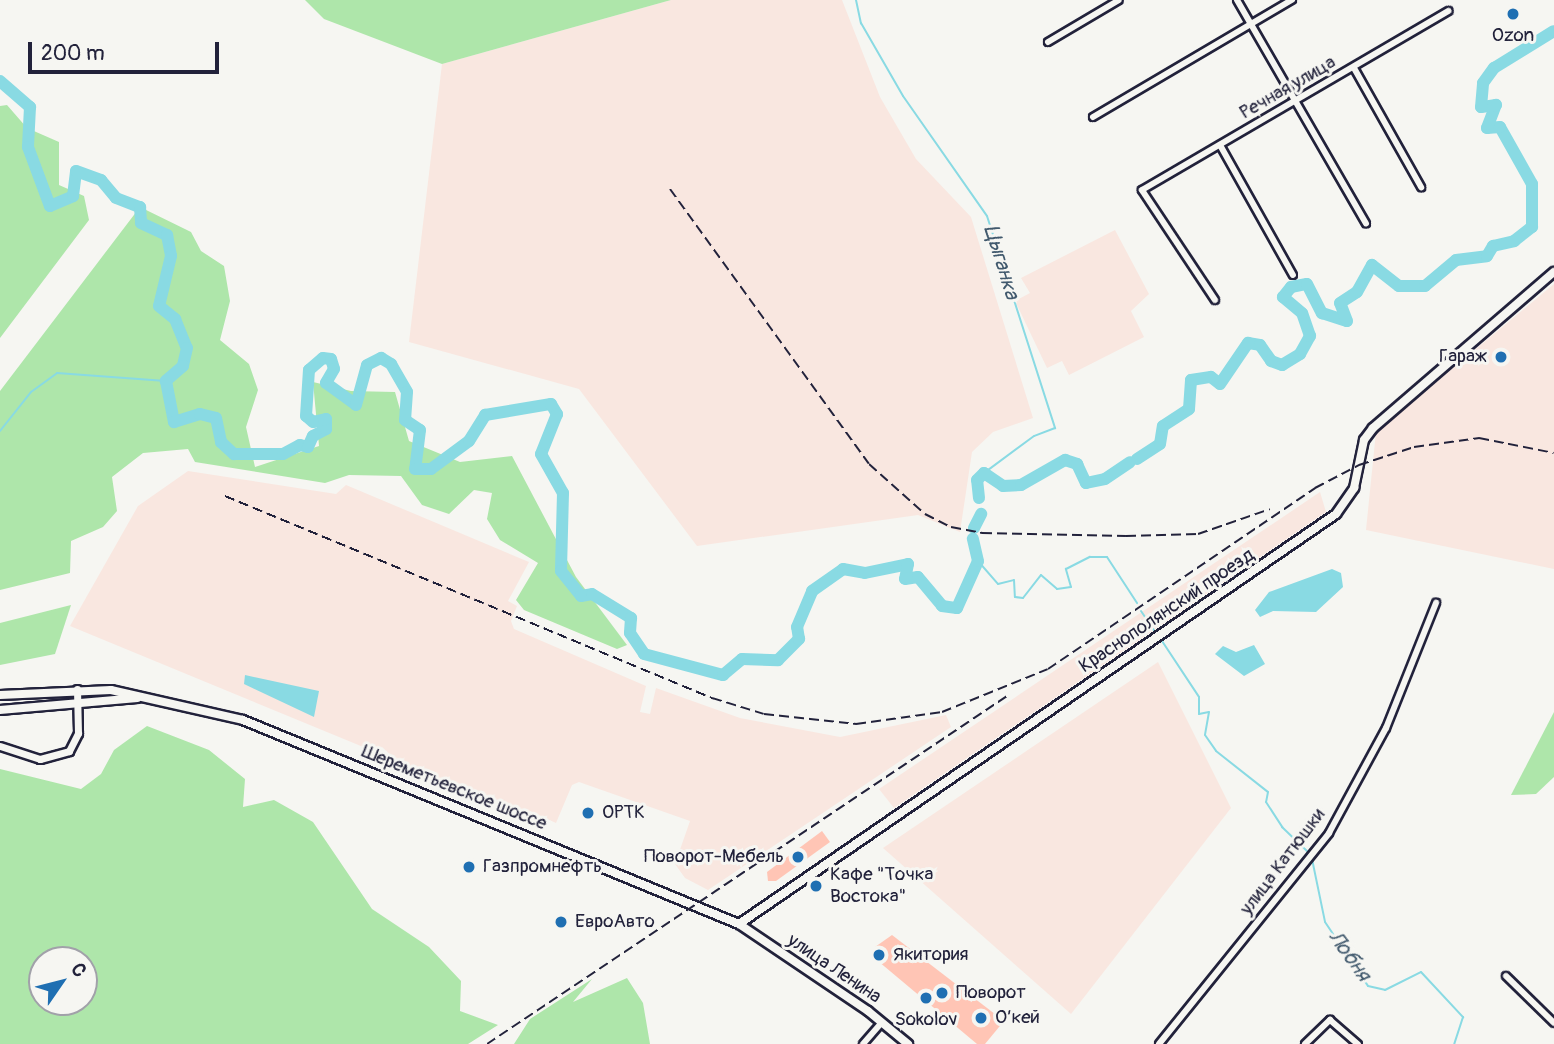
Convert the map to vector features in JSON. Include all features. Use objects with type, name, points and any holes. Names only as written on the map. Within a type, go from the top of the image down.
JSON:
[{"type":"main road","name":"Краснополянский проезд","points":[[739,924],[1336,514],[1354,488],[1371,429],[1554,272]]},
{"type":"main road","points":[[0,695],[77,689],[151,696]]},
{"type":"main road","name":"Шереметьевское шоссе","points":[[151,696],[255,725],[739,924]]},
{"type":"main road","points":[[0,710],[151,696]]},
{"type":"main road","name":"улица Ленина","points":[[739,924],[882,1022],[908,1044]]},
{"type":"street","points":[[1048,42],[1119,0]]},
{"type":"street","points":[[1237,0],[1298,100],[1366,223]]},
{"type":"street","points":[[1093,117],[1292,0]]},
{"type":"street","name":"Речная улица","points":[[1215,300],[1142,190],[1448,11]]},
{"type":"street","points":[[1354,68],[1421,187]]},
{"type":"street","points":[[1220,145],[1293,275]]},
{"type":"street","name":"улица Катюшки","points":[[1159,1044],[1329,833],[1386,728],[1436,603]]},
{"type":"street","points":[[0,746],[40,759],[60,758],[75,744],[77,689]]},
{"type":"street","points":[[1506,976],[1554,1023]]},
{"type":"street","points":[[1306,1044],[1330,1020],[1358,1044]]},
{"type":"street","points":[[863,1044],[882,1022]]},
{"type":"shaded area","points":[[671,0],[842,0],[880,97],[916,159],[971,217],[1033,418],[993,432],[972,452],[960,532],[918,515],[697,546],[579,389],[409,342],[442,64]]},
{"type":"shaded area","points":[[1115,230],[1149,294],[1131,311],[1144,337],[1069,375],[1062,361],[1047,368],[1015,301],[1030,293],[1021,278]]},
{"type":"shaded area","points":[[1554,284],[1554,569],[1366,530],[1376,432]]},
{"type":"shaded area","points":[[188,471],[336,494],[346,485],[529,562],[508,601],[517,606],[511,621],[514,629],[646,686],[640,712],[650,714],[656,688],[740,718],[840,737],[946,715],[951,727],[708,890],[685,878],[675,864],[690,821],[579,782],[572,785],[556,823],[530,811],[527,816],[396,760],[382,747],[373,751],[70,626],[138,506]]},
{"type":"shaded area","points":[[1320,492],[1326,512],[894,808],[879,789]]},
{"type":"shaded area","points":[[1158,662],[1231,808],[1071,1014],[883,848]]},
{"type":"green space","points":[[305,0],[671,0],[442,64],[324,19]]},
{"type":"green space","points":[[7,105],[27,128],[59,142],[59,185],[84,196],[89,220],[0,338],[0,106]]},
{"type":"green space","points":[[140,207],[191,232],[201,251],[224,266],[230,301],[220,340],[249,364],[258,390],[246,427],[255,467],[319,446],[313,382],[351,391],[395,392],[409,441],[460,462],[512,456],[576,577],[627,645],[617,649],[524,610],[516,600],[538,563],[500,540],[487,519],[492,493],[474,490],[449,514],[422,505],[401,476],[349,475],[325,483],[195,462],[188,449],[143,453],[112,477],[117,511],[103,527],[71,541],[70,573],[0,590],[0,391]]},
{"type":"green space","points":[[71,605],[55,654],[0,665],[0,623]]},
{"type":"green space","points":[[1554,712],[1554,777],[1536,794],[1511,795]]},
{"type":"green space","points":[[147,726],[209,750],[245,779],[243,807],[274,800],[313,822],[372,909],[429,947],[461,981],[460,1011],[498,1025],[468,1044],[0,1044],[0,769],[81,789],[101,774],[114,750]]},
{"type":"green space","points":[[627,978],[643,1003],[650,1044],[514,1044],[530,1019],[592,979],[573,1002]]},
{"type":"water","points":[[1332,569],[1341,573],[1343,587],[1316,612],[1273,611],[1260,617],[1255,610],[1269,592]]},
{"type":"water","points":[[1254,645],[1265,664],[1244,676],[1215,654],[1223,646],[1236,652]]},
{"type":"water","points":[[245,675],[319,691],[314,717],[244,684]]},
{"type":"building","name":"Поворот-Мебель","points":[[822,831],[830,842],[776,881],[768,881],[767,872]]},
{"type":"building","name":"Поворот","points":[[892,935],[1004,1021],[985,1044],[977,1044],[878,961],[875,947]]},
{"type":"waterway","name":"Цыганка","points":[[856,0],[861,23],[903,96],[987,216],[1055,428],[1034,436],[984,473]]},
{"type":"waterway","points":[[1137,459],[1160,444],[1163,426],[1189,409],[1191,380],[1211,377],[1220,384],[1248,343],[1260,345],[1271,361],[1282,365],[1300,354],[1310,336],[1302,313],[1283,297],[1291,287],[1307,284],[1322,313],[1347,321],[1340,303],[1357,292],[1372,265],[1399,286],[1425,286],[1456,260],[1487,256],[1493,246],[1514,241],[1532,227],[1532,184],[1500,127],[1487,128],[1496,105],[1481,107],[1483,83],[1494,68],[1554,31]]},
{"type":"waterway","points":[[0,81],[30,107],[28,147],[50,206],[73,196],[76,171],[101,180],[116,198],[140,207],[141,223],[167,235],[171,256],[159,306],[175,319],[187,348],[183,366],[166,381],[174,422],[200,414],[216,418],[221,442],[234,454],[283,454],[300,445],[308,447],[313,436],[326,429],[326,419],[313,422],[306,416],[309,370],[323,358],[331,359],[334,369],[326,383],[356,405],[367,365],[381,358],[391,364],[407,392],[405,420],[420,430],[415,469],[431,469],[469,441],[485,415],[551,404],[557,414],[541,454],[563,493],[561,571],[581,596],[592,594],[631,618],[630,633],[644,654],[723,675],[742,659],[778,660],[799,639],[797,627],[812,591],[843,569],[865,573],[908,564],[905,579],[918,577],[942,606],[957,608],[978,561],[973,539]]},
{"type":"waterway","points":[[0,431],[31,392],[57,373],[166,381]]},
{"type":"waterway","points":[[979,498],[977,480],[984,473],[1003,486],[1021,485],[1065,460],[1077,464],[1086,483],[1105,479],[1130,462]]},
{"type":"waterway","points":[[974,528],[981,514]]},
{"type":"waterway","name":"Лобня","points":[[978,561],[998,584],[1014,580],[1015,597],[1023,598],[1041,575],[1057,589],[1071,587],[1066,569],[1090,557],[1107,557],[1137,603]]},
{"type":"waterway","name":"Лобня","points":[[1141,611],[1155,632]]},
{"type":"waterway","name":"Лобня","points":[[1162,641],[1199,697],[1199,714],[1209,712],[1205,735],[1216,751],[1268,792],[1266,802],[1282,827],[1310,854]]},
{"type":"waterway","name":"Лобня","points":[[1312,859],[1325,922],[1368,986],[1385,990],[1421,972],[1463,1017],[1454,1044]]},
{"type":"railway","points":[[670,189],[869,464],[925,514],[951,527],[982,533],[1126,536],[1198,534],[1270,509]]},
{"type":"railway","points":[[225,496],[712,698],[764,714],[856,724],[942,712],[1048,669],[1315,488],[1359,465],[1414,447],[1479,438],[1554,453]]},
{"type":"railway","points":[[487,1044],[1007,696]]},
{"type":"place","name":"Ozon","points":[[1513,14]]},
{"type":"place","name":"Гараж","points":[[1501,357]]},
{"type":"place","name":"ОРТК","points":[[588,813]]},
{"type":"place","name":"Поворот-Мебель","points":[[798,857]]},
{"type":"place","name":"Газпромнефть","points":[[469,867]]},
{"type":"place","name":"Кафе \"Точка Востока\"","points":[[816,886]]},
{"type":"place","name":"ЕвроАвто","points":[[561,922]]},
{"type":"place","name":"Якитория","points":[[879,955]]},
{"type":"place","name":"Поворот","points":[[942,993]]},
{"type":"place","name":"Sokolov","points":[[926,998]]},
{"type":"place","name":"О’кей","points":[[981,1018]]}]
